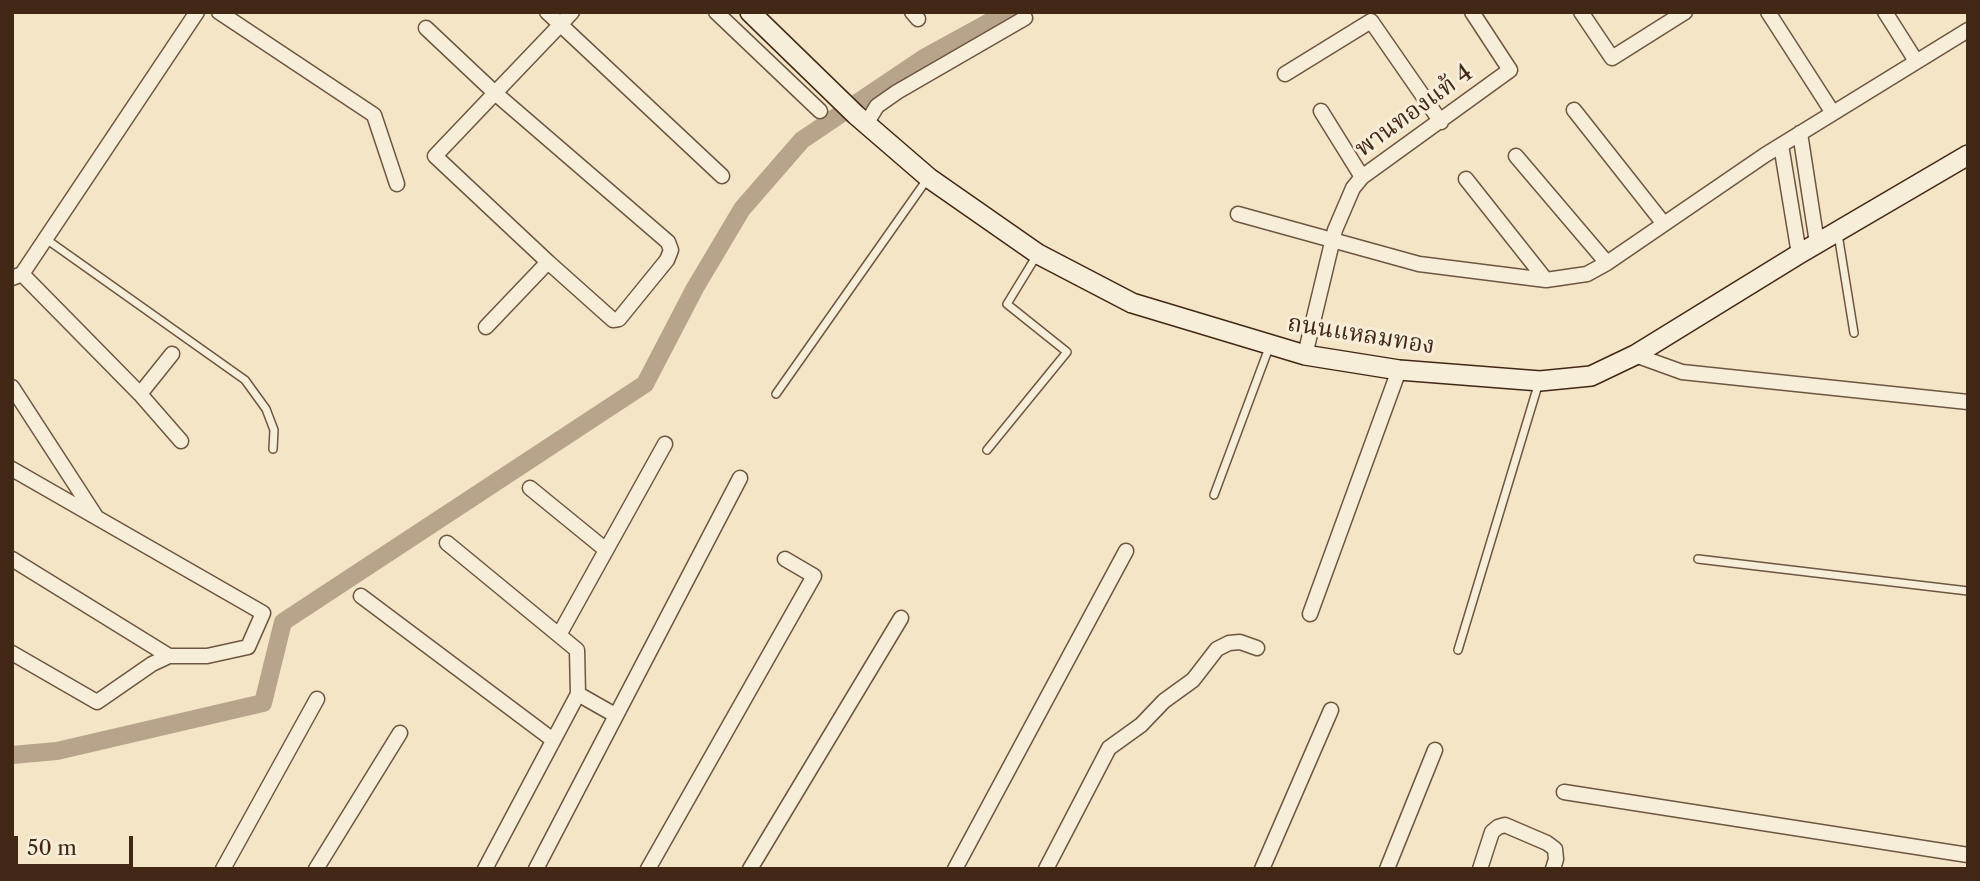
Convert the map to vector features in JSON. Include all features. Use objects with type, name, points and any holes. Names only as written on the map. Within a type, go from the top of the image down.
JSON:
[{"type":"main road","name":"ถนนแหลมทอง","points":[[750,12],[861,120],[929,178],[1038,254],[1132,303],[1305,355],[1399,370],[1539,381],[1591,376],[1635,355],[1838,230],[1968,155]]},
{"type":"street","points":[[181,441],[140,394],[17,276],[46,239],[197,12]]},
{"type":"street","points":[[219,12],[374,115],[397,184]]},
{"type":"street","points":[[547,12],[722,176]]},
{"type":"street","points":[[426,27],[495,93],[668,242],[671,250],[667,260],[619,319],[613,320],[435,156],[495,93],[561,25],[572,12]]},
{"type":"street","points":[[716,12],[820,111]]},
{"type":"street","name":"พานทองแท้ 4","points":[[1305,355],[1344,206],[1362,177],[1510,70],[1472,12]]},
{"type":"street","points":[[1581,12],[1612,58],[1685,12]]},
{"type":"street","points":[[1768,12],[1833,113]]},
{"type":"street","points":[[1885,12],[1916,61]]},
{"type":"street","points":[[861,120],[897,92],[1026,18]]},
{"type":"street","points":[[1285,74],[1371,21],[1441,122]]},
{"type":"street","points":[[1238,214],[1419,264],[1546,280],[1587,274],[1781,145],[1968,30]]},
{"type":"street","points":[[1574,110],[1664,224]]},
{"type":"street","points":[[1321,111],[1362,177]]},
{"type":"street","points":[[1800,133],[1817,243]]},
{"type":"street","points":[[1781,145],[1799,254]]},
{"type":"street","points":[[1516,156],[1607,262]]},
{"type":"street","points":[[1466,179],[1546,280]]},
{"type":"street","points":[[486,327],[548,262]]},
{"type":"street","points":[[140,394],[172,354]]},
{"type":"street","points":[[1635,355],[1682,372],[1968,402]]},
{"type":"street","points":[[1310,614],[1399,370]]},
{"type":"street","points":[[12,387],[96,517]]},
{"type":"street","points":[[559,635],[664,444]]},
{"type":"street","points":[[12,470],[263,613],[248,647],[207,656],[169,656],[152,664],[97,702],[12,653]]},
{"type":"street","points":[[536,869],[740,478]]},
{"type":"street","points":[[530,488],[606,551]]},
{"type":"street","points":[[447,543],[577,650],[578,694],[485,869]]},
{"type":"street","points":[[955,869],[1126,551]]},
{"type":"street","points":[[12,558],[169,656]]},
{"type":"street","points":[[648,869],[814,576],[785,559]]},
{"type":"street","points":[[361,596],[554,740]]},
{"type":"street","points":[[750,869],[901,618]]},
{"type":"street","points":[[1046,869],[1109,748],[1141,725],[1164,701],[1194,680],[1217,649],[1229,643],[1240,642],[1257,648]]},
{"type":"street","points":[[578,694],[615,715]]},
{"type":"street","points":[[223,869],[317,699]]},
{"type":"street","points":[[1262,869],[1331,710]]},
{"type":"street","points":[[316,869],[400,733]]},
{"type":"street","points":[[1387,869],[1435,750]]},
{"type":"street","points":[[1564,792],[1968,855]]},
{"type":"street","points":[[1480,869],[1492,832],[1505,825],[1555,849],[1553,869]]},
{"type":"lane","points":[[776,394],[929,178]]},
{"type":"lane","points":[[1838,230],[1854,333]]},
{"type":"lane","points":[[46,239],[245,380],[266,409],[274,430],[273,449]]},
{"type":"lane","points":[[987,450],[1067,352],[1007,304],[1038,254]]},
{"type":"lane","points":[[1214,495],[1270,345]]},
{"type":"lane","points":[[1458,650],[1539,381]]},
{"type":"lane","points":[[1698,559],[1968,591]]},
{"type":"waterway","points":[[12,755],[57,751],[263,703],[283,622],[645,384],[695,288],[742,209],[802,140],[924,58],[1008,12]]}]
